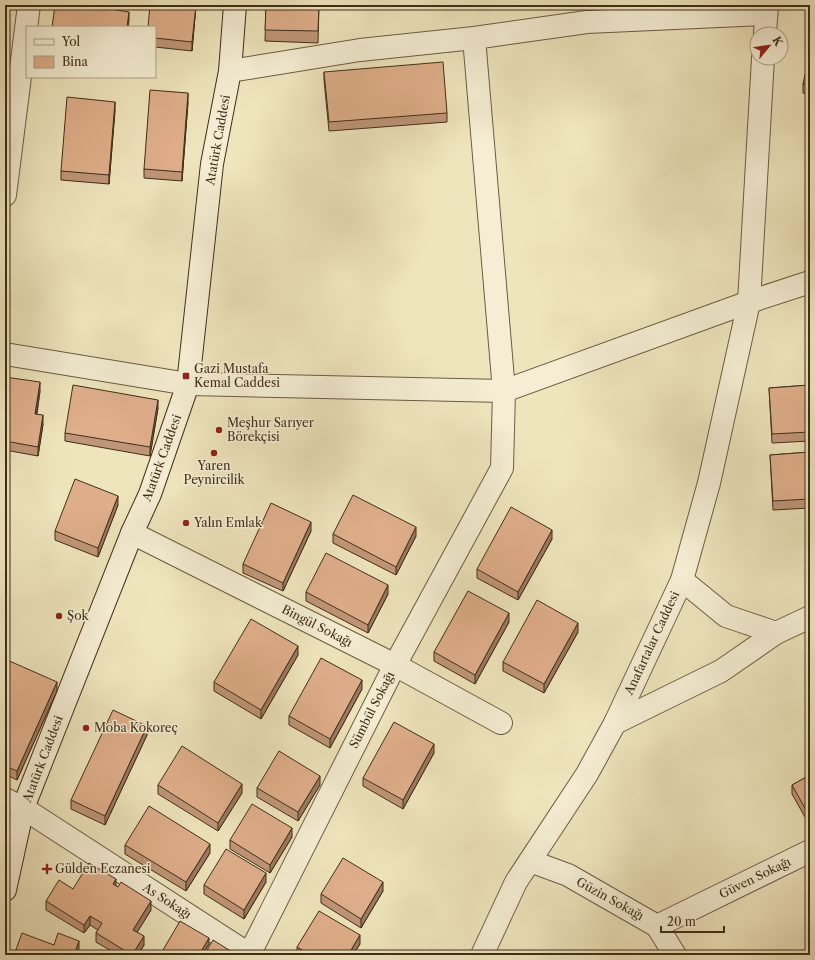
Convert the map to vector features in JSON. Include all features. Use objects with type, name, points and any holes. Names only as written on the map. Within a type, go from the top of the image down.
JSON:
[{"type":"street","points":[[26,26],[29,5]]},
{"type":"street","name":"Atatürk Caddesi","points":[[5,890],[14,804],[150,494],[188,384],[212,164],[230,71],[235,5]]},
{"type":"street","points":[[230,71],[360,50],[474,38],[586,13],[766,18]]},
{"type":"street","points":[[5,195],[26,29]]},
{"type":"street","points":[[474,38],[504,391]]},
{"type":"street","name":"Anafartalar Caddesi","points":[[482,955],[516,882],[587,774],[615,723],[682,580],[709,483],[749,302],[763,66]]},
{"type":"street","points":[[5,354],[188,384],[504,391],[749,302],[810,282]]},
{"type":"street","name":"Sümbül Sokağı","points":[[249,955],[395,665],[502,468],[504,391]]},
{"type":"street","name":"Bingül Sokağı","points":[[132,533],[395,665],[501,723]]},
{"type":"street","points":[[682,580],[726,616],[776,633]]},
{"type":"street","points":[[615,723],[721,671],[776,633],[810,618]]},
{"type":"street","name":"As Sokağı","points":[[14,804],[249,955]]},
{"type":"street","name":"Güven Sokağı","points":[[657,926],[810,851]]},
{"type":"street","name":"Güzin Sokağı","points":[[530,861],[568,875],[657,926],[675,955]]},
{"type":"building","points":[[55,5],[86,5],[129,12],[127,26],[52,26]]},
{"type":"building","points":[[150,5],[196,5],[192,42],[156,38],[156,26],[148,26]]},
{"type":"building","points":[[266,5],[319,5],[318,31],[265,30]]},
{"type":"building","points":[[810,55],[810,86],[803,84]]},
{"type":"building","points":[[443,62],[447,113],[329,122],[324,72]]},
{"type":"building","points":[[150,90],[188,93],[182,172],[144,169]]},
{"type":"building","points":[[67,97],[115,102],[109,175],[61,171]]},
{"type":"building","points":[[5,377],[40,382],[35,414],[43,415],[38,447],[5,441]]},
{"type":"building","points":[[73,385],[158,400],[150,447],[65,433]]},
{"type":"building","points":[[810,385],[810,432],[772,434],[769,388]]},
{"type":"building","points":[[810,452],[810,499],[773,501],[770,455]]},
{"type":"building","points":[[75,479],[118,496],[98,548],[55,531]]},
{"type":"building","points":[[353,495],[416,527],[396,567],[333,534]]},
{"type":"building","points":[[271,503],[311,522],[283,583],[243,564]]},
{"type":"building","points":[[511,507],[552,530],[518,592],[477,569]]},
{"type":"building","points":[[326,553],[388,585],[368,625],[306,592]]},
{"type":"building","points":[[468,591],[509,613],[475,675],[434,652]]},
{"type":"building","points":[[537,600],[578,623],[544,684],[503,662]]},
{"type":"building","points":[[251,619],[298,646],[261,710],[214,682]]},
{"type":"building","points":[[321,658],[362,680],[330,739],[289,716]]},
{"type":"building","points":[[5,659],[57,682],[17,771],[5,766]]},
{"type":"building","points":[[113,710],[147,726],[105,816],[71,800]]},
{"type":"building","points":[[394,722],[434,744],[403,800],[363,778]]},
{"type":"building","points":[[182,746],[242,784],[218,823],[158,785]]},
{"type":"building","points":[[279,751],[320,776],[298,812],[257,788]]},
{"type":"building","points":[[810,775],[810,817],[792,785]]},
{"type":"building","points":[[252,804],[292,828],[270,865],[230,840]]},
{"type":"building","points":[[149,806],[210,844],[186,882],[125,845]]},
{"type":"building","points":[[226,849],[266,873],[244,910],[204,885]]},
{"type":"building","points":[[343,858],[383,882],[361,919],[321,894]]},
{"type":"building","points":[[89,863],[116,879],[113,884],[118,887],[121,882],[151,901],[133,930],[144,936],[132,955],[96,933],[102,923],[90,916],[84,925],[46,901],[59,880],[73,889]]},
{"type":"building","points":[[319,911],[360,935],[348,955],[310,955],[297,947]]},
{"type":"building","points":[[180,921],[209,938],[199,955],[172,955],[163,950]]},
{"type":"building","points":[[22,933],[54,945],[58,933],[79,941],[74,955],[14,955]]},
{"type":"building","points":[[213,940],[237,955],[204,955]]},
{"type":"place","name":"Gazi Mustafa Kemal Caddesi","points":[[186,376]]},
{"type":"place","name":"Meşhur Sarıyer Börekçisi","points":[[219,430]]},
{"type":"place","name":"Yaren Peynircilik","points":[[214,453]]},
{"type":"place","name":"Yalın Emlak","points":[[186,523]]},
{"type":"place","name":"Şok","points":[[59,616]]},
{"type":"place","name":"Moba Kokoreç","points":[[86,728]]},
{"type":"place","name":"Gülden Eczanesi","points":[[47,869]]}]
